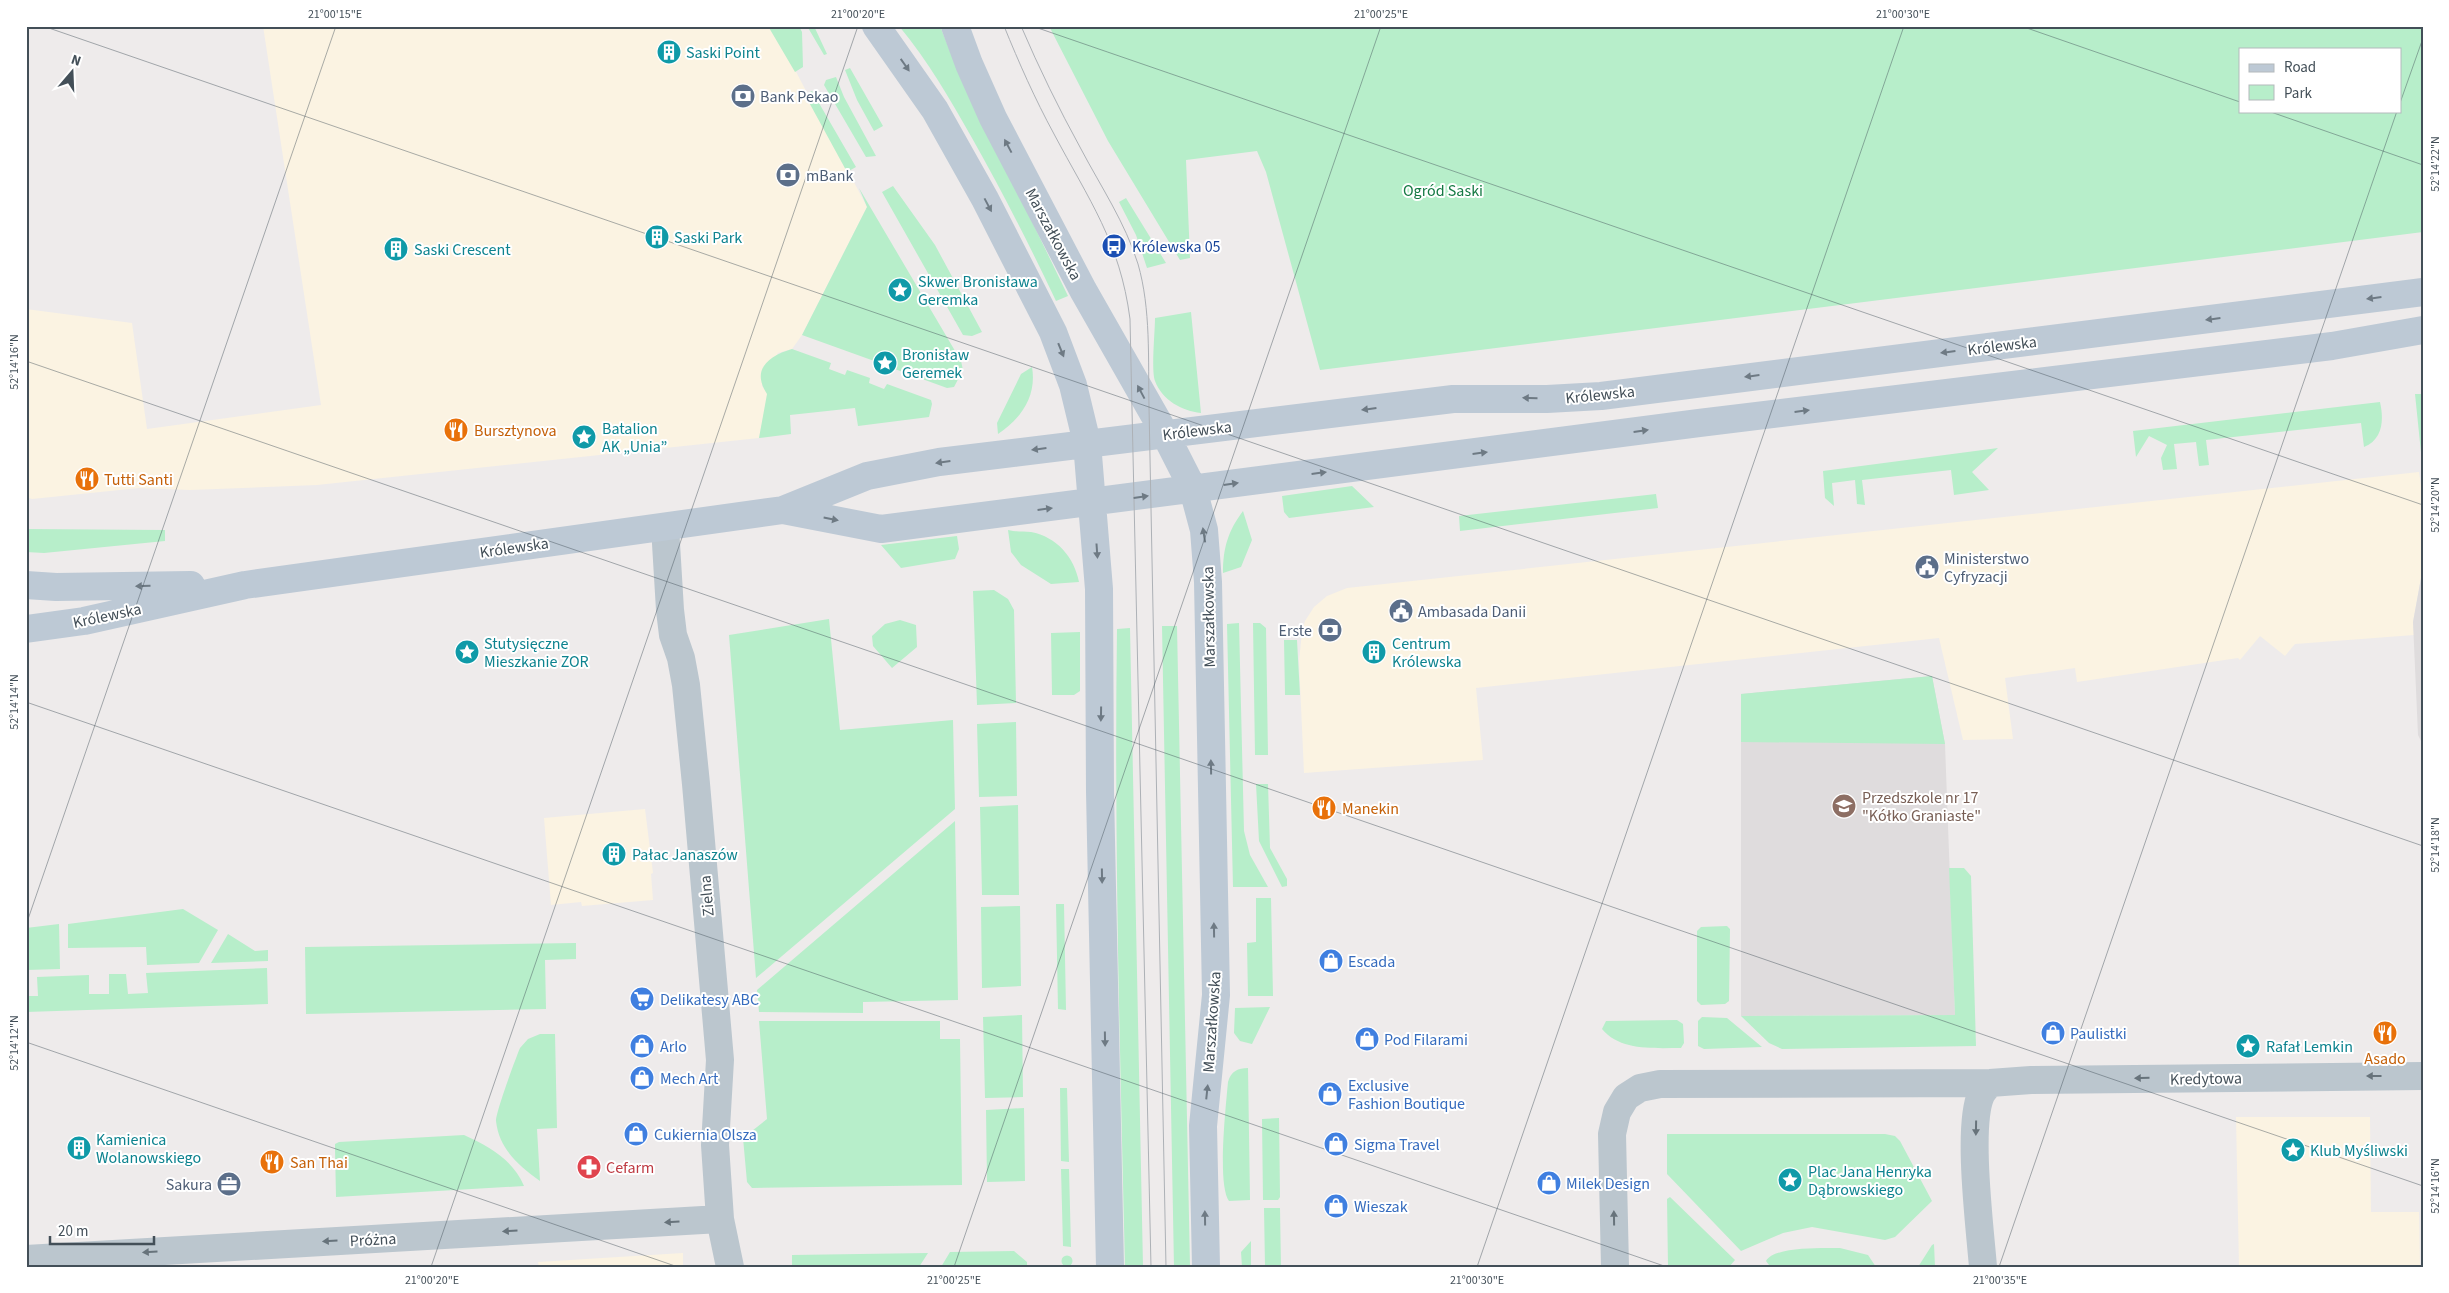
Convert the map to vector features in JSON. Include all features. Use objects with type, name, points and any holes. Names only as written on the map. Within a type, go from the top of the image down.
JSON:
[{"type":"street","points":[[876,26],[935,110],[985,199],[1053,332],[1073,385],[1087,443],[1100,589],[1100,792],[1110,1267]]},
{"type":"street","name":"Marszałkowska","points":[[955,26],[976,82],[1002,135],[1083,290],[1165,434],[1193,489],[1204,530],[1207,558],[1216,986],[1203,1126],[1206,1267]]},
{"type":"street","name":"Królewska","points":[[26,629],[84,621],[245,585],[783,510],[867,476],[939,462],[1453,399],[1602,396],[2423,292]]},
{"type":"street","name":"Królewska","points":[[783,510],[881,529],[1708,422],[2332,346],[2423,330]]},
{"type":"street","name":"Zielna","points":[[665,527],[668,589],[673,635],[681,658],[686,685],[720,1060],[715,1145],[720,1219],[730,1267]]},
{"type":"street","name":"Królewska","points":[[26,585],[56,587],[245,585]]},
{"type":"street","name":"Kredytowa","points":[[1990,1083],[2032,1080],[2423,1076]]},
{"type":"street","points":[[1615,1267],[1612,1134],[1617,1112],[1626,1097],[1640,1088],[1660,1084],[1990,1083]]},
{"type":"street","points":[[1983,1267],[1975,1146],[1976,1114],[1981,1094],[1990,1083]]},
{"type":"street","name":"Próżna","points":[[26,1259],[720,1219]]},
{"type":"shaded area","points":[[263,26],[772,26],[867,207],[802,335],[792,349],[778,353],[762,386],[768,394],[759,438],[317,485],[190,490],[139,488],[32,499],[26,497],[26,309],[132,323],[147,429],[321,405]]},
{"type":"shaded area","points":[[2419,472],[2423,499],[2423,567],[2413,622],[2414,635],[2295,644],[2285,656],[2260,636],[2240,660],[2238,658],[2077,682],[2075,668],[2005,678],[2013,739],[1963,740],[1939,638],[1476,688],[1483,760],[1304,773],[1299,661],[1302,632],[1305,621],[1314,607],[1327,596],[1347,588]]},
{"type":"shaded area","points":[[2423,567],[2423,745],[2418,735],[2413,622]]},
{"type":"shaded area","name":"Przedszkole nr 17 \"Kółko Graniaste\"","points":[[1932,676],[1945,744],[1955,1015],[1741,1016],[1741,694]]},
{"type":"shaded area","name":"Pałac Janaszów","points":[[645,809],[653,873],[651,874],[653,900],[582,906],[581,902],[551,905],[544,818]]},
{"type":"shaded area","points":[[2236,1117],[2370,1117],[2371,1212],[2419,1212],[2420,1267],[2239,1267]]},
{"type":"shaded area","points":[[683,1253],[683,1267],[539,1267],[538,1262]]},
{"type":"green space","points":[[768,26],[799,26],[802,32],[803,67],[795,72]]},
{"type":"green space","points":[[807,26],[814,26],[827,54],[824,55]]},
{"type":"green space","points":[[899,26],[940,26],[952,56],[1068,296],[1056,301],[1016,219],[964,123],[929,67]]},
{"type":"green space","name":"Ogród Saski","points":[[1049,26],[2423,26],[2423,232],[1320,370],[1266,172],[1257,151],[1186,160],[1190,258],[1180,260],[1108,141]]},
{"type":"green space","points":[[850,68],[883,126],[874,131],[857,100],[845,70]]},
{"type":"green space","points":[[836,77],[844,97],[876,156],[866,157],[824,85],[826,80]]},
{"type":"green space","points":[[812,91],[856,167],[847,172],[805,95]]},
{"type":"green space","points":[[893,186],[935,245],[982,332],[972,336],[963,335],[882,192]]},
{"type":"green space","points":[[859,188],[961,361],[963,370],[954,387],[947,388],[892,368],[894,361],[880,355],[877,362],[802,335],[867,207]]},
{"type":"green space","points":[[1126,198],[1166,263],[1147,268],[1136,235],[1119,202]]},
{"type":"green space","points":[[1191,312],[1201,413],[1187,410],[1168,399],[1158,388],[1154,376],[1155,318]]},
{"type":"green space","points":[[792,349],[831,363],[829,369],[845,375],[847,370],[870,378],[869,383],[884,389],[887,384],[931,400],[929,417],[858,426],[855,408],[790,415],[791,434],[759,438],[767,394],[762,385],[761,378],[764,365],[783,352]]},
{"type":"green space","points":[[1032,367],[1033,378],[1030,397],[1014,421],[998,434],[997,423],[1021,374]]},
{"type":"green space","points":[[2415,394],[2421,394],[2423,472]]},
{"type":"green space","points":[[2380,402],[2381,428],[2375,439],[2364,447],[2361,423],[2206,440],[2209,465],[2199,466],[2196,442],[2174,444],[2177,469],[2163,470],[2161,458],[2167,445],[2149,436],[2136,457],[2133,431]]},
{"type":"green space","points":[[1998,448],[1972,472],[1989,490],[1954,495],[1951,470],[1862,480],[1865,505],[1857,504],[1855,480],[1832,483],[1834,506],[1825,498],[1823,471]]},
{"type":"green space","points":[[1352,486],[1374,507],[1289,518],[1284,512],[1282,496]]},
{"type":"green space","points":[[1656,494],[1658,508],[1460,531],[1459,516]]},
{"type":"green space","points":[[1243,511],[1252,540],[1241,567],[1223,573],[1227,540]]},
{"type":"green space","points":[[26,529],[165,530],[165,541],[44,553],[26,552]]},
{"type":"green space","points":[[1008,530],[1031,532],[1049,538],[1056,543],[1073,564],[1079,582],[1051,584],[1021,565],[1011,552]]},
{"type":"green space","points":[[957,536],[959,549],[955,559],[901,568],[881,545]]},
{"type":"green space","points":[[994,590],[1008,599],[1014,610],[1016,703],[977,705],[973,591]]},
{"type":"green space","points":[[829,619],[840,730],[953,720],[955,809],[756,978],[729,635]]},
{"type":"green space","points":[[900,620],[916,625],[917,647],[892,668],[873,646],[872,636],[885,624]]},
{"type":"green space","points":[[1239,623],[1244,831],[1250,855],[1268,887],[1233,887],[1227,624]]},
{"type":"green space","points":[[1253,623],[1260,623],[1266,628],[1268,755],[1255,755]]},
{"type":"green space","points":[[1162,626],[1177,626],[1190,1267],[1174,1267]]},
{"type":"green space","points":[[1130,628],[1143,1267],[1125,1267],[1119,1027],[1116,788],[1117,629]]},
{"type":"green space","points":[[1080,632],[1080,691],[1074,695],[1052,695],[1051,633]]},
{"type":"green space","points":[[1284,640],[1297,640],[1300,695],[1285,695]]},
{"type":"green space","points":[[1932,676],[1945,744],[1741,742],[1741,694]]},
{"type":"green space","points":[[1016,722],[1017,796],[979,797],[977,724]]},
{"type":"green space","points":[[1256,784],[1268,784],[1270,848],[1287,879],[1287,886],[1282,887],[1259,841]]},
{"type":"green space","points":[[1018,805],[1019,895],[982,895],[980,807]]},
{"type":"green space","points":[[955,821],[958,1000],[863,1002],[863,1013],[759,1012],[757,990]]},
{"type":"green space","points":[[1949,868],[1964,868],[1971,876],[1976,1046],[1782,1049],[1769,1043],[1741,1016],[1955,1015]]},
{"type":"green space","points":[[1256,898],[1271,898],[1273,996],[1248,996],[1247,943],[1256,942]]},
{"type":"green space","points":[[1056,904],[1064,904],[1066,1010],[1058,1009]]},
{"type":"green space","points":[[1020,906],[1021,986],[982,988],[981,907]]},
{"type":"green space","points":[[183,909],[218,930],[199,963],[147,965],[146,947],[68,948],[68,924]]},
{"type":"green space","points":[[59,924],[60,969],[26,970],[26,928]]},
{"type":"green space","points":[[1727,926],[1730,929],[1729,1001],[1725,1004],[1701,1005],[1697,1001],[1697,931],[1701,927]]},
{"type":"green space","points":[[228,934],[255,951],[268,950],[268,961],[211,963]]},
{"type":"green space","points":[[576,943],[576,959],[545,960],[546,1009],[306,1014],[305,947]]},
{"type":"green space","points":[[267,968],[268,1004],[26,1012],[26,996],[38,996],[37,977],[89,975],[89,994],[109,994],[109,974],[126,974],[128,994],[148,993],[146,973]]},
{"type":"green space","points":[[1270,1007],[1252,1044],[1240,1041],[1234,1033],[1235,1008]]},
{"type":"green space","points":[[1022,1015],[1023,1097],[985,1098],[983,1017]]},
{"type":"green space","points":[[1702,1017],[1727,1018],[1762,1047],[1704,1049],[1698,1046],[1698,1021]]},
{"type":"green space","points":[[1677,1020],[1683,1024],[1684,1043],[1681,1048],[1649,1048],[1628,1045],[1609,1036],[1602,1029],[1606,1021]]},
{"type":"green space","points":[[759,1021],[940,1021],[940,1039],[960,1039],[962,1185],[752,1188],[747,1182],[743,1138],[767,1119]]},
{"type":"green space","points":[[540,1034],[555,1034],[557,1128],[537,1129],[540,1181],[511,1156],[501,1140],[496,1121],[502,1097],[520,1048],[528,1039]]},
{"type":"green space","points":[[1248,1068],[1250,1200],[1229,1201],[1225,1192],[1223,1162],[1228,1082],[1235,1071]]},
{"type":"green space","points":[[1060,1088],[1067,1088],[1069,1162],[1061,1161]]},
{"type":"green space","points":[[1024,1108],[1025,1181],[987,1182],[986,1110]]},
{"type":"green space","points":[[1279,1118],[1280,1197],[1278,1200],[1263,1200],[1262,1119]]},
{"type":"green space","points":[[1667,1134],[1885,1134],[1895,1136],[1900,1141],[1932,1201],[1895,1237],[1885,1240],[1812,1227],[1783,1233],[1741,1251],[1667,1174]]},
{"type":"green space","points":[[464,1135],[491,1149],[507,1161],[524,1186],[336,1197],[335,1144],[339,1142]]},
{"type":"green space","points":[[1061,1169],[1069,1169],[1071,1247],[1063,1246]]},
{"type":"green space","points":[[1670,1197],[1735,1260],[1729,1267],[1668,1267],[1667,1199]]},
{"type":"green space","points":[[1264,1208],[1280,1208],[1281,1267],[1265,1267]]},
{"type":"green space","points":[[1251,1241],[1251,1267],[1242,1267],[1241,1252]]},
{"type":"green space","points":[[1934,1244],[1935,1267],[1918,1267],[1932,1245]]},
{"type":"green space","points":[[1840,1248],[1868,1255],[1876,1267],[1777,1267],[1769,1265],[1766,1261],[1771,1256],[1789,1250]]},
{"type":"green space","points":[[1014,1251],[1027,1262],[1027,1267],[941,1267],[950,1252]]},
{"type":"green space","points":[[928,1253],[919,1267],[792,1267],[792,1255]]},
{"type":"green space","points":[[1065,1256],[1069,1256],[1072,1261],[1071,1265],[1065,1266],[1062,1263],[1062,1259]]},
{"type":"tram line","points":[[1004,26],[1040,108],[1091,201],[1111,244],[1119,267],[1130,319],[1151,1267]]},
{"type":"tram line","points":[[1021,26],[1057,104],[1112,205],[1133,249],[1145,299],[1149,353],[1166,1267]]},
{"type":"place","name":"Saski Point","points":[[669,52]]},
{"type":"place","name":"Bank Pekao","points":[[743,96]]},
{"type":"place","name":"mBank","points":[[788,175]]},
{"type":"place","name":"Saski Park","points":[[657,237]]},
{"type":"place","name":"Królewska 05","points":[[1114,246]]},
{"type":"place","name":"Saski Crescent","points":[[396,249]]},
{"type":"place","name":"Skwer Bronisława Geremka","points":[[900,290]]},
{"type":"place","name":"Bronisław Geremek","points":[[885,363]]},
{"type":"place","name":"Bursztynova","points":[[456,430]]},
{"type":"place","name":"Batalion AK „Unia”","points":[[584,437]]},
{"type":"place","name":"Tutti Santi","points":[[87,479]]},
{"type":"place","name":"Ministerstwo Cyfryzacji","points":[[1927,567]]},
{"type":"place","name":"Ambasada Danii","points":[[1401,611]]},
{"type":"place","name":"Erste","points":[[1330,630]]},
{"type":"place","name":"Stutysięczne Mieszkanie ZOR","points":[[467,652]]},
{"type":"place","name":"Centrum Królewska","points":[[1374,652]]},
{"type":"place","name":"Przedszkole nr 17 \"Kółko Graniaste\"","points":[[1844,806]]},
{"type":"place","name":"Manekin","points":[[1324,808]]},
{"type":"place","name":"Pałac Janaszów","points":[[614,854]]},
{"type":"place","name":"Escada","points":[[1331,961]]},
{"type":"place","name":"Delikatesy ABC","points":[[642,999]]},
{"type":"place","name":"Paulistki","points":[[2053,1033]]},
{"type":"place","name":"Asado","points":[[2385,1033]]},
{"type":"place","name":"Pod Filarami","points":[[1367,1039]]},
{"type":"place","name":"Arlo","points":[[642,1046]]},
{"type":"place","name":"Rafał Lemkin","points":[[2248,1046]]},
{"type":"place","name":"Mech Art","points":[[642,1078]]},
{"type":"place","name":"Exclusive Fashion Boutique","points":[[1330,1094]]},
{"type":"place","name":"Cukiernia Olsza","points":[[636,1134]]},
{"type":"place","name":"Sigma Travel","points":[[1336,1144]]},
{"type":"place","name":"Kamienica Wolanowskiego","points":[[79,1148]]},
{"type":"place","name":"Klub Myśliwski","points":[[2293,1150]]},
{"type":"place","name":"San Thai","points":[[272,1162]]},
{"type":"place","name":"Cefarm","points":[[589,1167]]},
{"type":"place","name":"Plac Jana Henryka Dąbrowskiego","points":[[1790,1180]]},
{"type":"place","name":"Milek Design","points":[[1549,1183]]},
{"type":"place","name":"Sakura","points":[[229,1184]]},
{"type":"place","name":"Wieszak","points":[[1336,1206]]}]
